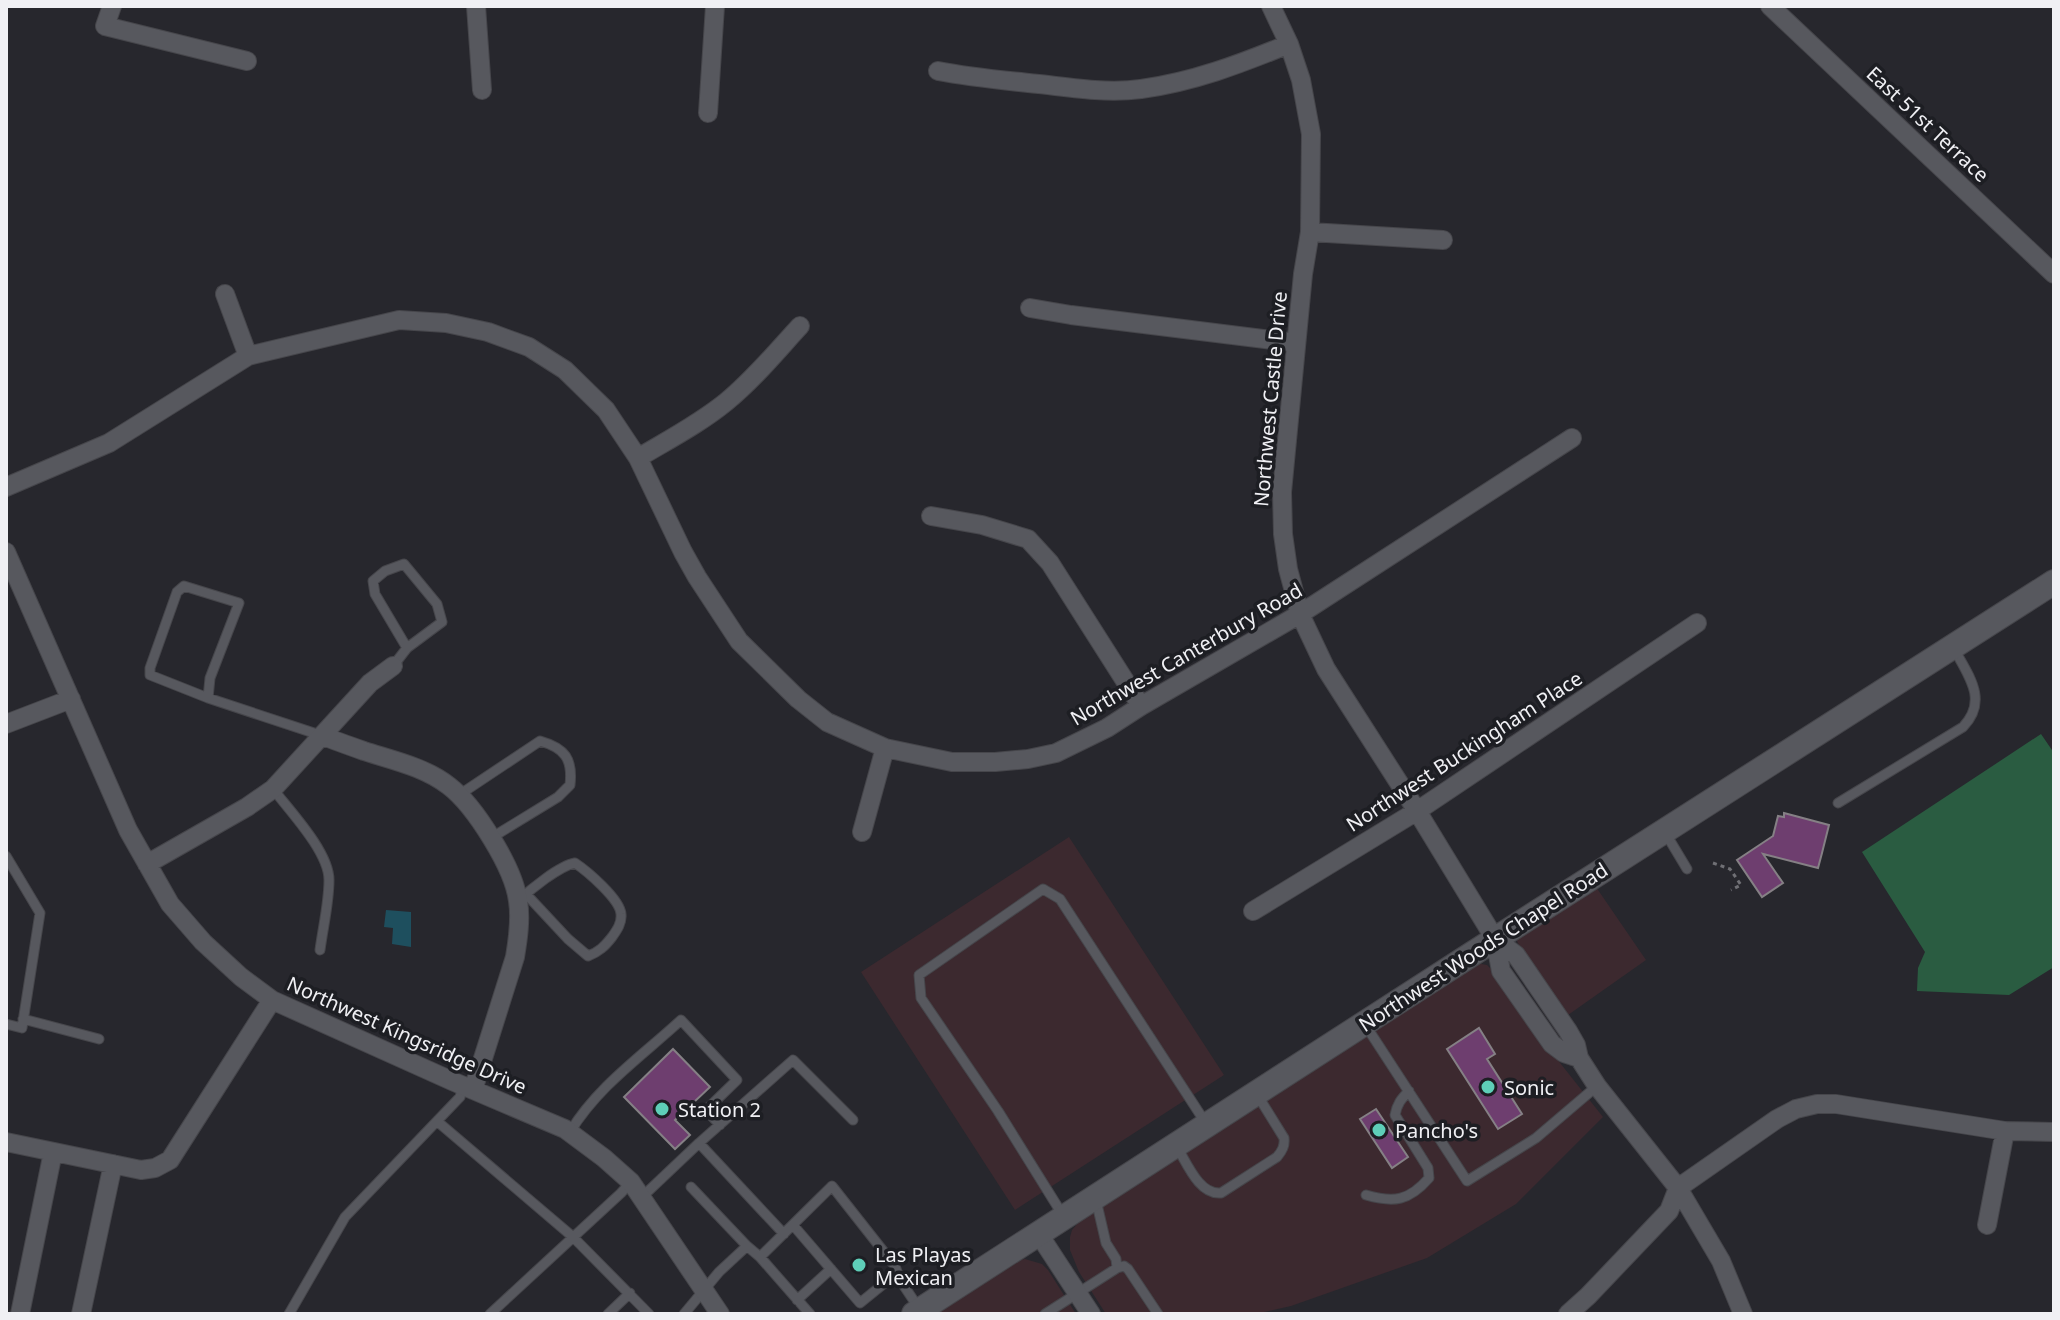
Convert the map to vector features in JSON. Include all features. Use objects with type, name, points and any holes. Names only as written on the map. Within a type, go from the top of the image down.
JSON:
[{"type":"main road","name":"Northwest Woods Chapel Road","points":[[917,1312],[2054,582]]},
{"type":"street","points":[[112,6],[105,26],[247,61]]},
{"type":"street","points":[[476,6],[482,90]]},
{"type":"street","points":[[708,113],[715,6]]},
{"type":"street","name":"Northwest Castle Drive","points":[[1271,6],[1289,44],[1301,80],[1311,134],[1310,232],[1303,274],[1282,492],[1288,569],[1300,614],[1326,669],[1495,939],[1519,959],[1568,1031],[1579,1058],[1597,1086],[1678,1188],[1721,1261],[1743,1314]]},
{"type":"street","name":"East 51st Terrace","points":[[1770,6],[2054,274]]},
{"type":"street","points":[[938,71],[974,78],[1078,88],[1138,89],[1223,70],[1289,44]]},
{"type":"street","points":[[1310,232],[1443,240]]},
{"type":"street","points":[[225,294],[248,356]]},
{"type":"street","points":[[1030,308],[1296,343]]},
{"type":"street","name":"Northwest Canterbury Road","points":[[6,487],[109,443],[248,356],[399,320],[446,323],[488,332],[529,347],[565,370],[606,410],[638,458],[683,552],[739,641],[788,690],[827,722],[885,748],[952,762],[995,762],[1056,753],[1107,728],[1300,614],[1572,438]]},
{"type":"street","points":[[638,458],[728,401],[800,326]]},
{"type":"street","points":[[931,516],[982,525],[1028,539],[1050,563],[1141,706]]},
{"type":"street","name":"Northwest Kingsridge Drive","points":[[6,552],[128,830],[170,904],[203,942],[272,1000],[570,1132],[604,1158],[636,1189],[720,1314]]},
{"type":"street","name":"Northwest Buckingham Place","points":[[1253,911],[1417,811],[1697,623]]},
{"type":"street","points":[[147,864],[273,789],[370,683],[393,666]]},
{"type":"street","points":[[6,724],[71,699]]},
{"type":"street","points":[[323,736],[411,765],[449,785],[491,838],[522,897],[515,957],[468,1088]]},
{"type":"street","points":[[862,832],[885,748]]},
{"type":"street","points":[[6,1142],[141,1170],[155,1168],[170,1160],[272,1000]]},
{"type":"street","points":[[1568,1314],[1669,1211],[1678,1188],[1796,1109],[1836,1104],[2005,1131],[2054,1132]]},
{"type":"street","points":[[1987,1225],[2005,1131]]},
{"type":"street","points":[[20,1314],[53,1152]]},
{"type":"street","points":[[81,1314],[113,1164]]},
{"type":"street","points":[[1038,1233],[1091,1314]]},
{"type":"lane","points":[[393,666],[407,648],[442,622],[437,604],[404,564],[385,571],[373,581],[375,594],[407,648]]},
{"type":"lane","points":[[208,698],[210,678],[239,603],[184,586],[177,592],[150,675],[208,698],[323,736]]},
{"type":"lane","points":[[1838,803],[1963,727],[1974,716],[1976,698],[1953,647]]},
{"type":"lane","points":[[459,795],[540,741],[558,746],[568,759],[572,773],[570,785],[558,797],[491,838]]},
{"type":"lane","points":[[273,789],[305,828],[321,854],[329,877],[320,950]]},
{"type":"lane","points":[[1664,831],[1687,869]]},
{"type":"lane","points":[[6,856],[40,913],[22,1028],[6,1024]]},
{"type":"lane","points":[[575,863],[588,872],[616,903],[622,911],[621,923],[599,952],[588,956],[522,897],[564,865],[575,863]]},
{"type":"lane","points":[[1064,1217],[998,1111],[921,998],[918,986],[919,975],[1043,889],[1060,899],[1207,1125]]},
{"type":"lane","points":[[23,1019],[99,1039]]},
{"type":"lane","points":[[570,1132],[581,1114],[614,1077],[681,1020],[737,1080],[706,1110],[720,1125]]},
{"type":"lane","points":[[1364,1023],[1467,1181],[1536,1138],[1597,1086]]},
{"type":"lane","points":[[490,1314],[621,1193],[636,1189],[699,1143],[793,1060],[853,1120]]},
{"type":"lane","points":[[289,1314],[345,1217],[468,1088]]},
{"type":"lane","points":[[1366,1195],[1385,1201],[1398,1200],[1429,1178],[1428,1168],[1395,1115],[1401,1098],[1409,1091]]},
{"type":"lane","points":[[1175,1145],[1203,1187],[1215,1194],[1221,1193],[1282,1151],[1284,1138],[1256,1093]]},
{"type":"lane","points":[[438,1122],[573,1237],[649,1314]]},
{"type":"lane","points":[[699,1143],[784,1234]]},
{"type":"lane","points":[[760,1257],[832,1186],[895,1266],[917,1312]]},
{"type":"lane","points":[[691,1187],[760,1257],[810,1314]]},
{"type":"lane","points":[[1095,1197],[1106,1243],[1116,1259],[1117,1268]]},
{"type":"lane","points":[[793,1225],[860,1303],[897,1273]]},
{"type":"lane","points":[[684,1314],[747,1246]]},
{"type":"lane","points":[[1046,1314],[1117,1268],[1126,1266],[1158,1314]]},
{"type":"lane","points":[[797,1300],[831,1269]]},
{"type":"lane","points":[[608,1314],[630,1293]]},
{"type":"path","points":[[1713,863],[1730,869],[1741,885],[1731,890]]},
{"type":"shaded area","points":[[1069,837],[1224,1075],[1015,1210],[861,972]]},
{"type":"shaded area","points":[[1596,887],[1646,960],[1568,1015],[1517,941],[1519,936]]},
{"type":"shaded area","points":[[1481,964],[1492,970],[1530,1025],[1603,1117],[1516,1204],[1427,1258],[1291,1306],[1255,1314],[1106,1314],[1079,1272],[1070,1250],[1072,1230],[1079,1222],[1472,965]]},
{"type":"shaded area","points":[[1019,1260],[1042,1264],[1048,1270],[1076,1314],[933,1314]]},
{"type":"green space","points":[[2041,734],[2054,753],[2054,967],[2009,995],[1917,991],[1918,968],[1925,952],[1862,852]]},
{"type":"water","points":[[386,910],[411,912],[411,947],[392,944],[393,928],[384,927]]},
{"type":"building","points":[[1784,813],[1829,825],[1822,853],[1818,868],[1763,854],[1783,883],[1762,897],[1737,860],[1773,836],[1778,816],[1784,817]]},
{"type":"building","name":"Sonic","points":[[1479,1028],[1495,1054],[1487,1059],[1522,1114],[1498,1129],[1447,1049]]},
{"type":"building","name":"Station 2","points":[[673,1049],[710,1087],[675,1120],[690,1135],[675,1149],[624,1097]]},
{"type":"building","name":"Pancho's","points":[[1376,1109],[1408,1157],[1392,1168],[1360,1119]]},
{"type":"place","name":"Sonic","points":[[1488,1087]]},
{"type":"place","name":"Station 2","points":[[662,1109]]},
{"type":"place","name":"Pancho's","points":[[1379,1130]]},
{"type":"place","name":"Las Playas Mexican","points":[[859,1265]]}]
